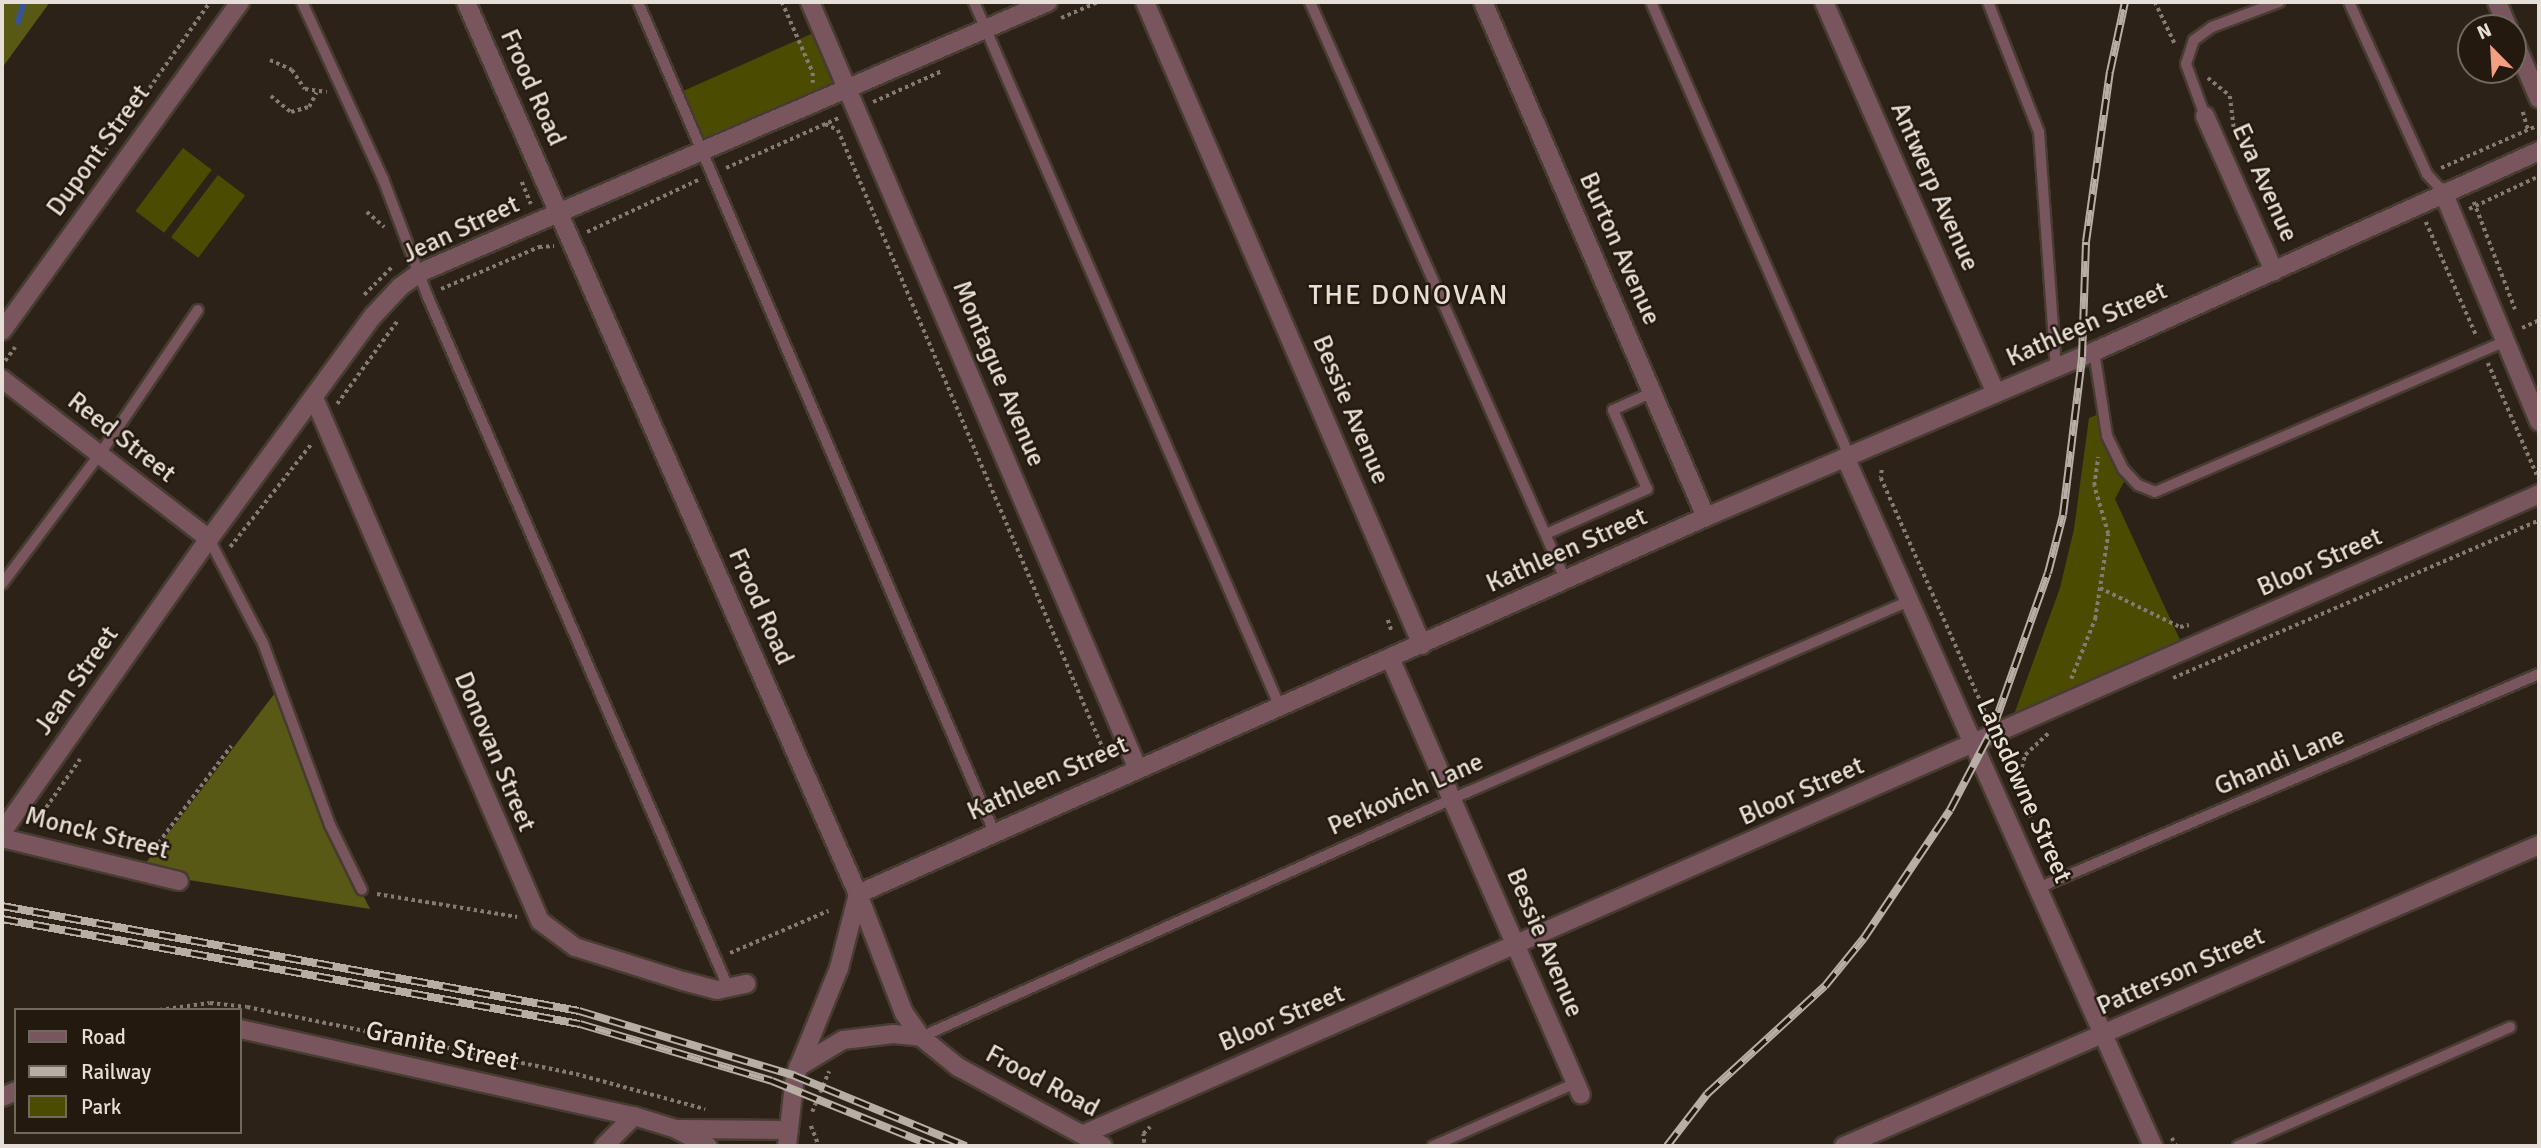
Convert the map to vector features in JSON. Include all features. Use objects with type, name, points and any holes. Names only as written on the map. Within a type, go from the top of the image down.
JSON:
[{"type":"street","name":"Dupont Street","points":[[2,331],[240,2]]},
{"type":"street","name":"Frood Road","points":[[466,2],[858,894],[904,1013],[921,1037],[957,1067],[1103,1146]]},
{"type":"street","name":"Montague Avenue","points":[[810,2],[1137,767]]},
{"type":"street","name":"Jean Street","points":[[2,832],[209,539],[373,316],[419,273],[849,91],[1048,2]]},
{"type":"street","name":"Bessie Avenue","points":[[1146,2],[1422,646]]},
{"type":"street","name":"Burton Avenue","points":[[1483,2],[1706,517]]},
{"type":"street","name":"Antwerp Avenue","points":[[1824,2],[1996,393]]},
{"type":"street","points":[[2527,71],[2539,99]]},
{"type":"street","name":"Eva Avenue","points":[[2205,116],[2274,271]]},
{"type":"street","name":"Kathleen Street","points":[[858,894],[1137,767],[1391,660],[1706,517],[2056,368],[2274,271],[2442,192],[2539,151]]},
{"type":"street","points":[[2442,192],[2539,422]]},
{"type":"street","name":"Reed Street","points":[[2,379],[209,539]]},
{"type":"street","name":"Donovan Street","points":[[314,398],[331,418],[540,921]]},
{"type":"street","name":"Lansdowne Street","points":[[1847,456],[2153,1146]]},
{"type":"street","name":"Bloor Street","points":[[1084,1134],[1517,946],[2539,494]]},
{"type":"street","name":"Bessie Avenue","points":[[1391,660],[1579,1088]]},
{"type":"street","name":"Monck Street","points":[[2,838],[179,881]]},
{"type":"street","name":"Patterson Street","points":[[1844,1146],[2539,845]]},
{"type":"street","points":[[676,1129],[788,1138],[798,1067],[839,968],[858,894]]},
{"type":"street","points":[[540,921],[575,947],[683,981],[717,990],[746,984]]},
{"type":"street","name":"Granite Street","points":[[242,1029],[634,1116],[676,1129]]},
{"type":"street","points":[[798,1067],[843,1040],[884,1035],[921,1037]]},
{"type":"street","points":[[604,1146],[634,1116]]},
{"type":"street","points":[[676,1129],[708,1146]]},
{"type":"lane","points":[[302,2],[340,90],[383,178],[427,295],[728,987]]},
{"type":"lane","points":[[638,2],[994,832]]},
{"type":"lane","points":[[974,2],[1280,707]]},
{"type":"lane","points":[[1310,2],[1566,580]]},
{"type":"lane","points":[[1651,2],[1847,456]]},
{"type":"lane","points":[[1988,2],[2039,132],[2056,368]]},
{"type":"lane","points":[[2205,116],[2186,64],[2194,40],[2212,27],[2279,2]]},
{"type":"lane","points":[[2349,2],[2427,174],[2442,192]]},
{"type":"lane","points":[[2,584],[100,454],[198,310]]},
{"type":"lane","points":[[2094,351],[2096,387],[2107,436],[2123,470],[2138,485],[2155,492],[2505,341]]},
{"type":"lane","points":[[1546,534],[1647,489],[1613,410],[1653,392]]},
{"type":"lane","points":[[209,539],[263,643],[330,825],[362,890]]},
{"type":"lane","name":"Perkovich Lane","points":[[921,1037],[1452,799],[1911,600]]},
{"type":"lane","name":"Ghandi Lane","points":[[2038,888],[2539,674]]},
{"type":"lane","points":[[2238,1146],[2510,1027]]},
{"type":"lane","points":[[1433,1146],[1579,1088]]},
{"type":"path","points":[[96,164],[210,2]]},
{"type":"path","points":[[782,2],[813,73],[811,88]]},
{"type":"path","points":[[2155,2],[2163,20]]},
{"type":"path","points":[[270,60],[292,70],[305,89],[316,93],[340,90]]},
{"type":"path","points":[[271,96],[291,112],[309,107],[316,93]]},
{"type":"path","points":[[825,124],[838,130],[1104,751]]},
{"type":"path","points":[[2427,174],[2539,125]]},
{"type":"path","points":[[2456,162],[2476,206],[2526,338]]},
{"type":"path","points":[[2429,229],[2539,176]]},
{"type":"path","points":[[427,295],[539,247],[549,248]]},
{"type":"path","points":[[220,560],[331,418],[338,402],[401,316]]},
{"type":"path","points":[[2522,328],[2539,320]]},
{"type":"path","points":[[331,418],[338,402]]},
{"type":"path","points":[[2064,705],[2095,619],[2100,588],[2108,534],[2094,486],[2107,436]]},
{"type":"path","points":[[2532,477],[2534,469]]},
{"type":"path","points":[[1882,470],[1881,478],[2018,783],[2057,881]]},
{"type":"path","points":[[2168,681],[2539,520]]},
{"type":"path","points":[[2100,588],[2180,626],[2192,625]]},
{"type":"path","points":[[2018,783],[2025,755],[2052,731]]},
{"type":"path","points":[[138,871],[230,746]]},
{"type":"path","points":[[38,819],[83,754]]},
{"type":"path","points":[[362,890],[411,902],[540,921]]},
{"type":"path","points":[[715,958],[828,911]]},
{"type":"path","points":[[173,1008],[209,1003],[247,1007],[576,1074],[708,1110]]},
{"type":"path","points":[[819,1146],[810,1117],[829,1071],[838,1063]]},
{"type":"path","points":[[1144,1143],[1143,1134],[1162,1122]]},
{"type":"path","points":[[2170,1134],[2175,1146]]},
{"type":"green space","points":[[820,30],[848,93],[703,158],[675,95]]},
{"type":"green space","points":[[183,148],[212,170],[164,233],[135,211]]},
{"type":"green space","points":[[218,175],[245,195],[198,258],[171,237]]},
{"type":"green space","points":[[2099,414],[2127,476],[2115,499],[2186,653],[2008,731],[2060,588],[2074,529],[2089,418]]},
{"type":"shaded area","points":[[2,2],[50,2],[2,68]]},
{"type":"shaded area","points":[[278,689],[329,827],[370,909],[139,872]]},
{"type":"waterway","points":[[18,22],[24,2]]},
{"type":"railway","points":[[1667,1146],[1707,1094],[1825,986],[1864,938],[1950,810],[1993,728],[2048,573],[2063,515],[2082,357],[2086,242],[2110,72],[2125,2]]},
{"type":"railway","points":[[2,906],[579,1011],[795,1076],[966,1146]]},
{"type":"railway","points":[[2,919],[580,1024],[772,1081],[933,1146]]},
{"type":"district","name":"THE DONOVAN","points":[[1409,295]]}]
